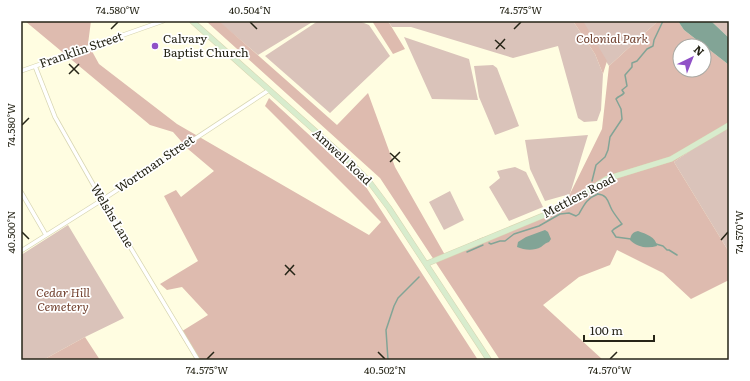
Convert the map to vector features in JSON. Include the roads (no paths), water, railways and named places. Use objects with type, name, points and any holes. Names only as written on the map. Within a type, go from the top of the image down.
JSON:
[{"type":"main road","name":"Amwell Road","points":[[192,21],[368,180],[389,208],[488,360]]},
{"type":"main road","name":"Mettlers Road","points":[[426,264],[559,209],[606,179],[670,159],[729,124]]},
{"type":"street","name":"Franklin Street","points":[[21,71],[163,21]]},
{"type":"street","name":"Welshs Lane","points":[[35,66],[54,117],[198,360]]},
{"type":"street","name":"Wortman Street","points":[[22,248],[46,235],[102,200],[269,90]]},
{"type":"street","points":[[21,192],[46,235]]},
{"type":"waterway","points":[[592,181],[596,165],[605,157],[608,150],[610,137],[622,119],[621,109],[616,99],[624,93],[622,90],[627,86],[625,75],[632,67],[632,63],[637,61],[647,49],[653,46],[654,40],[663,21]]},
{"type":"waterway","points":[[489,243],[491,244],[505,241],[514,234],[539,226],[560,214],[569,213],[576,216],[588,200],[598,194],[596,189]]},
{"type":"waterway","points":[[598,194],[606,198],[622,224],[612,231],[616,237],[631,239]]},
{"type":"waterway","points":[[656,244],[663,246],[667,250],[677,255]]},
{"type":"waterway","points":[[467,252],[483,245]]},
{"type":"waterway","points":[[388,360],[386,330],[394,306],[398,298],[419,277]]},
{"type":"place","name":"Calvary Baptist Church","points":[[155,46]]},
{"type":"park label","name":"Colonial Park","points":[[612,39]]},
{"type":"park label","name":"Cedar Hill Cemetery","points":[[63,300]]}]
